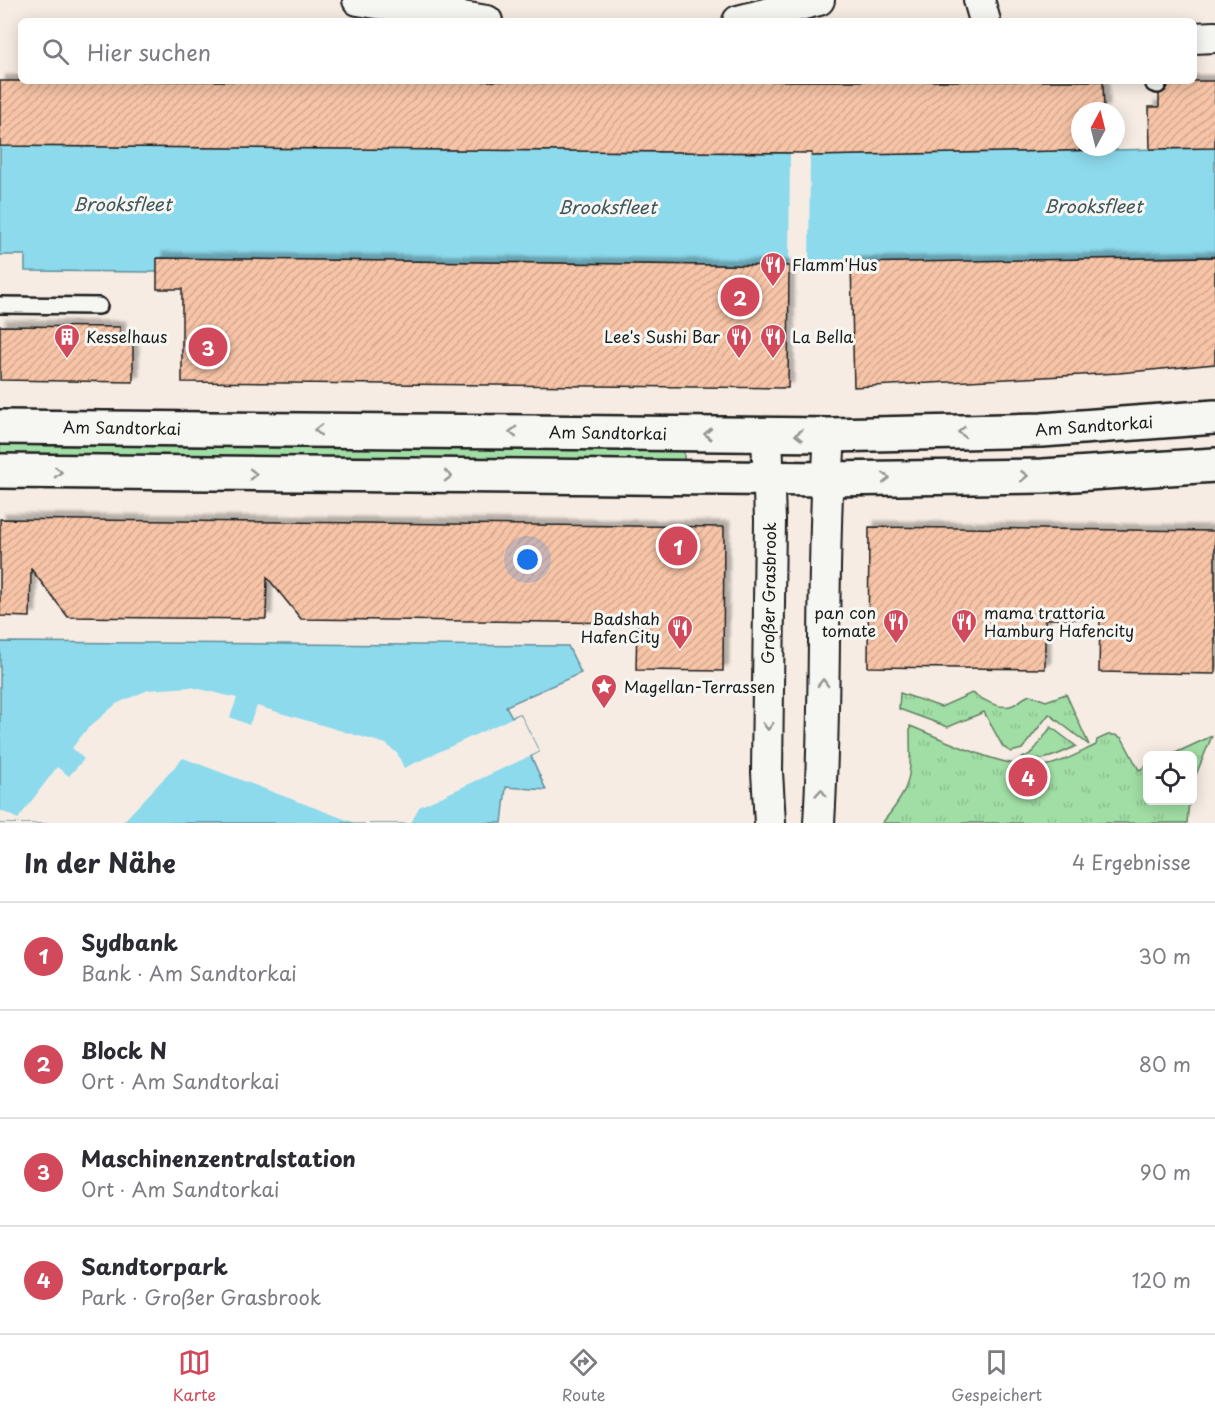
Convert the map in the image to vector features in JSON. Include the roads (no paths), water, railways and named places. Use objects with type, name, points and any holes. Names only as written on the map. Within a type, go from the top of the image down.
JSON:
[{"type":"main road","name":"Am Sandtorkai","points":[[0,427],[830,435],[1042,430],[1215,417]]},
{"type":"main road","points":[[0,471],[827,479],[1043,476],[1215,465]]},
{"type":"street","points":[[357,0],[468,18]]},
{"type":"street","points":[[750,18],[819,0]]},
{"type":"street","points":[[979,0],[984,18]]},
{"type":"street","points":[[1197,38],[1215,37]]},
{"type":"street","name":"Großer Grasbrook","points":[[767,435],[769,479],[767,772],[771,823]]},
{"type":"street","points":[[819,823],[830,435]]},
{"type":"lane","points":[[0,305],[99,306]]},
{"type":"water","name":"Brooksfleet","points":[[0,146],[785,153],[812,156],[1071,151],[1071,156],[1125,156],[1125,150],[1215,148],[1215,256],[789,266],[235,259],[157,272],[25,271],[25,255],[0,255]]},
{"type":"water","points":[[0,642],[568,646],[581,673],[506,706],[512,717],[520,714],[539,752],[531,756],[546,790],[506,787],[502,823],[0,823]]},
{"type":"place","name":"Flamm'Hus","points":[[773,288]]},
{"type":"place","name":"Block N","points":[[740,297]]},
{"type":"place","name":"Maschinenzentralstation","points":[[208,347]]},
{"type":"place","name":"Kesselhaus","points":[[67,360]]},
{"type":"place","name":"Lee's Sushi Bar","points":[[739,360]]},
{"type":"place","name":"La Bella","points":[[773,360]]},
{"type":"place","name":"Sydbank","points":[[678,546]]},
{"type":"place","name":"pan con tomate","points":[[896,645]]},
{"type":"place","name":"mama trattoria Hamburg Hafencity","points":[[964,645]]},
{"type":"place","name":"Badshah HafenCity","points":[[680,651]]},
{"type":"place","name":"Magellan-Terrassen","points":[[604,710]]},
{"type":"place","name":"Sandtorpark","points":[[1028,777]]}]
